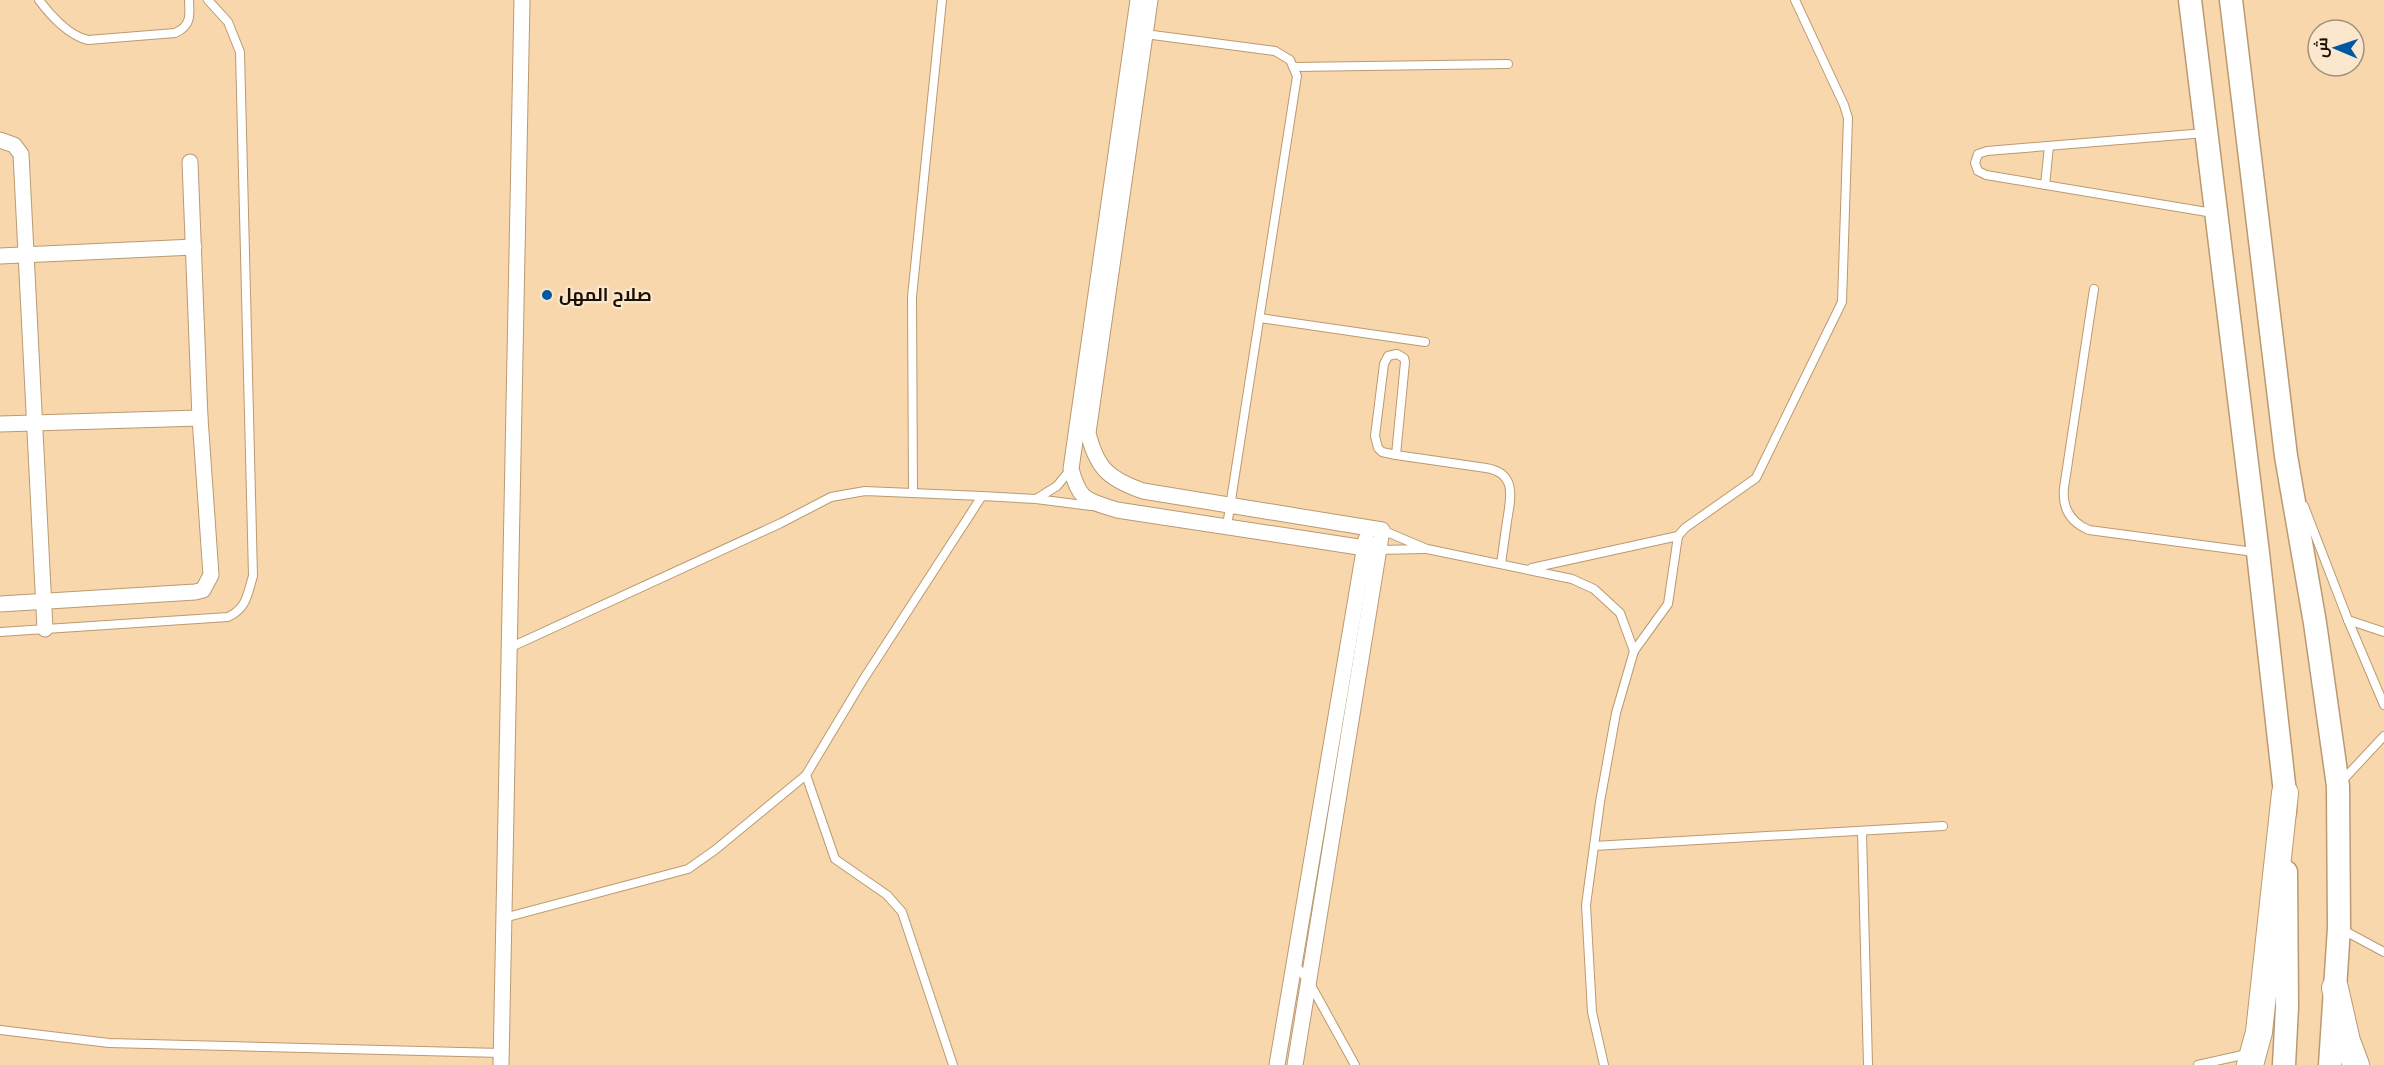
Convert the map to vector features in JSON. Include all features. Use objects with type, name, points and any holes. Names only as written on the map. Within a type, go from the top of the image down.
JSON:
[{"type":"highway","points":[[2252,1059],[2259,1032],[2285,793]]},
{"type":"highway","points":[[2335,988],[2347,1041],[2356,1065]]},
{"type":"main road","points":[[2190,0],[2285,793],[2287,1007],[2284,1065]]},
{"type":"main road","points":[[2231,0],[2286,456],[2315,623],[2338,786],[2339,928],[2330,1065]]},
{"type":"street","points":[[501,1059],[522,0]]},
{"type":"street","points":[[1138,0],[1139,33],[1088,433],[1093,452],[1100,465],[1119,482],[1143,491],[1375,528],[1295,1065]]},
{"type":"street","points":[[1150,0],[1139,33],[1071,469],[1076,487],[1085,499],[1117,510],[1372,548]]},
{"type":"street","points":[[0,140],[14,145],[21,154],[45,629]]},
{"type":"street","points":[[0,604],[203,590],[211,575],[200,418],[190,162]]},
{"type":"street","points":[[0,256],[194,247]]},
{"type":"street","points":[[0,424],[200,418]]},
{"type":"street","points":[[1277,1065],[1372,548]]},
{"type":"lane","points":[[39,0],[78,38],[88,40],[175,33],[185,29],[190,20],[189,0]]},
{"type":"lane","points":[[0,632],[228,618],[240,611],[246,599],[253,576],[240,52],[228,21],[208,0]]},
{"type":"lane","points":[[913,493],[912,297],[942,0]]},
{"type":"lane","points":[[1605,1065],[1592,1012],[1586,906],[1616,713],[1634,651],[1668,604],[1678,536],[1685,528],[1756,478],[1842,302],[1848,118],[1795,0]]},
{"type":"lane","points":[[1139,33],[1275,51],[1290,60],[1295,67],[1297,85],[1227,526]]},
{"type":"lane","points":[[1295,67],[1509,64]]},
{"type":"lane","points":[[2207,133],[1983,152],[1978,154],[1975,162],[1976,167],[1982,173],[2217,213]]},
{"type":"lane","points":[[2045,184],[2049,146]]},
{"type":"lane","points":[[2094,289],[2064,488],[2065,509],[2070,519],[2089,530],[2258,553]]},
{"type":"lane","points":[[1260,318],[1425,342]]},
{"type":"lane","points":[[1396,455],[1405,362],[1404,358],[1397,354],[1388,356],[1384,364],[1375,442],[1382,452],[1396,455],[1495,470],[1503,474],[1511,490],[1501,564]]},
{"type":"lane","points":[[2286,456],[2348,620],[2384,705]]},
{"type":"lane","points":[[1036,499],[1057,486],[1071,469]]},
{"type":"lane","points":[[509,648],[781,523],[831,497],[865,491],[982,496],[1036,499],[1117,510]]},
{"type":"lane","points":[[504,918],[688,869],[715,850],[806,775],[862,680],[982,496]]},
{"type":"lane","points":[[1375,528],[1427,549]]},
{"type":"lane","points":[[1528,569],[1678,536]]},
{"type":"lane","points":[[1372,548],[1427,549],[1572,579],[1594,589],[1620,613],[1634,651]]},
{"type":"lane","points":[[2348,620],[2384,632]]},
{"type":"lane","points":[[2338,786],[2384,736]]},
{"type":"lane","points":[[806,775],[835,859],[887,895],[902,912],[953,1065]]},
{"type":"lane","points":[[1594,846],[1943,826]]},
{"type":"lane","points":[[1862,831],[1868,1065]]},
{"type":"lane","points":[[2339,928],[2384,952]]},
{"type":"lane","points":[[1294,964],[1308,980],[1355,1065]]},
{"type":"lane","points":[[0,1030],[109,1043],[501,1059]]},
{"type":"lane","points":[[2198,1065],[2252,1059]]},
{"type":"place","name":"صلاح المهل","points":[[547,295]]}]
